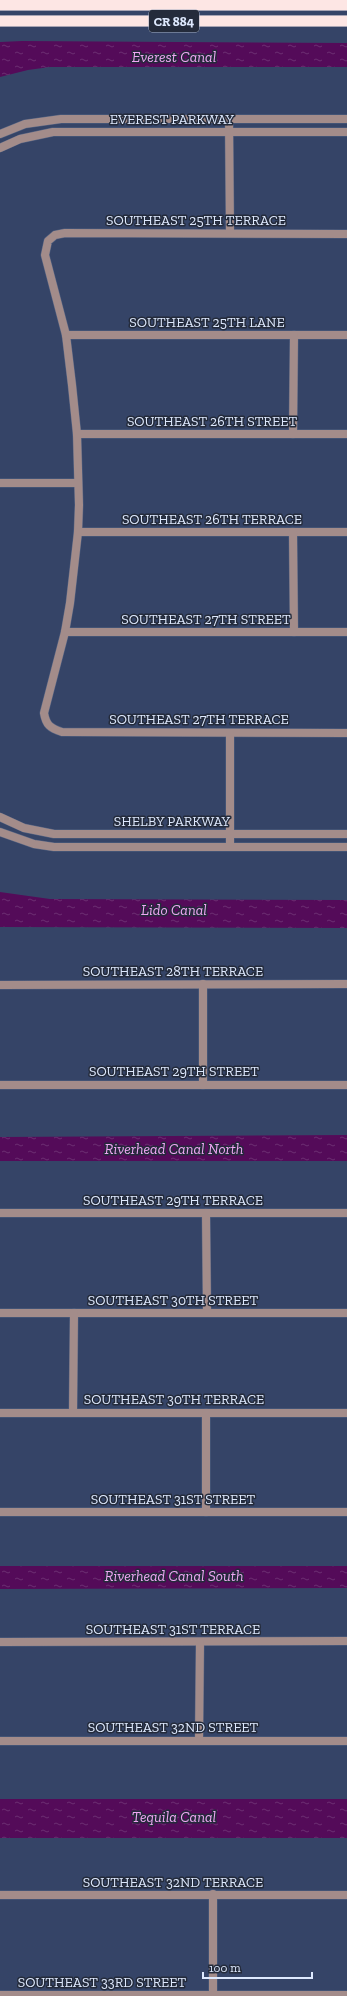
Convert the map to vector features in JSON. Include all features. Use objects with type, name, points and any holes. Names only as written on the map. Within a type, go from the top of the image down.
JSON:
[{"type":"highway","name":"CR 884","points":[[0,5],[347,5]]},
{"type":"highway","name":"CR 884","points":[[0,21],[347,21]]},
{"type":"street","points":[[229,119],[230,233]]},
{"type":"street","name":"EVEREST PARKWAY","points":[[0,134],[24,124],[46,120],[347,119]]},
{"type":"street","name":"EVEREST PARKWAY","points":[[0,148],[31,136],[53,132],[347,132]]},
{"type":"street","name":"SOUTHEAST 25TH TERRACE","points":[[66,335],[45,255],[48,241],[55,235],[65,233],[347,234]]},
{"type":"street","points":[[65,632],[78,532],[77,434],[66,335]]},
{"type":"street","name":"SOUTHEAST 25TH LANE","points":[[66,335],[347,335]]},
{"type":"street","points":[[293,434],[294,335]]},
{"type":"street","name":"SOUTHEAST 26TH STREET","points":[[77,434],[347,434]]},
{"type":"street","points":[[0,483],[78,483]]},
{"type":"street","name":"SOUTHEAST 26TH TERRACE","points":[[78,532],[347,532]]},
{"type":"street","points":[[293,532],[294,632]]},
{"type":"street","name":"SOUTHEAST 27TH STREET","points":[[65,632],[347,632]]},
{"type":"street","name":"SOUTHEAST 27TH TERRACE","points":[[65,632],[44,712],[45,721],[51,729],[62,732],[347,733]]},
{"type":"street","points":[[230,733],[230,846]]},
{"type":"street","name":"SHELBY PARKWAY","points":[[0,818],[24,828],[54,834],[347,834]]},
{"type":"street","name":"SHELBY PARKWAY","points":[[0,832],[34,844],[54,847],[347,847]]},
{"type":"street","points":[[54,834],[54,847]]},
{"type":"street","points":[[203,984],[203,1084]]},
{"type":"street","name":"SOUTHEAST 28TH TERRACE","points":[[0,985],[347,984]]},
{"type":"street","name":"SOUTHEAST 29TH STREET","points":[[0,1084],[347,1084]]},
{"type":"street","name":"SOUTHEAST 29TH TERRACE","points":[[0,1213],[347,1213]]},
{"type":"street","points":[[206,1213],[207,1312]]},
{"type":"street","name":"SOUTHEAST 30TH STREET","points":[[0,1313],[347,1313]]},
{"type":"street","points":[[73,1412],[74,1313]]},
{"type":"street","points":[[206,1412],[206,1512]]},
{"type":"street","name":"SOUTHEAST 30TH TERRACE","points":[[0,1413],[347,1412]]},
{"type":"street","name":"SOUTHEAST 31ST STREET","points":[[0,1512],[347,1512]]},
{"type":"street","name":"SOUTHEAST 31ST TERRACE","points":[[0,1642],[347,1641]]},
{"type":"street","points":[[199,1740],[200,1642]]},
{"type":"street","name":"SOUTHEAST 32ND STREET","points":[[0,1741],[347,1741]]},
{"type":"street","points":[[213,1894],[213,1995]]},
{"type":"street","name":"SOUTHEAST 32ND TERRACE","points":[[0,1895],[347,1894]]},
{"type":"street","name":"SOUTHEAST 33RD STREET","points":[[0,1995],[347,1995]]},
{"type":"water","name":"Everest Canal","points":[[0,42],[347,43],[347,67],[50,67],[28,70],[0,77]]},
{"type":"water","name":"Lido Canal","points":[[0,892],[50,899],[347,900],[347,928],[0,927]]},
{"type":"water","name":"Riverhead Canal North","points":[[347,1135],[347,1161],[0,1161],[0,1137]]},
{"type":"water","name":"Riverhead Canal South","points":[[0,1566],[347,1566],[347,1588],[0,1589]]},
{"type":"water","name":"Tequila Canal","points":[[0,1799],[347,1799],[347,1838],[0,1838]]}]
